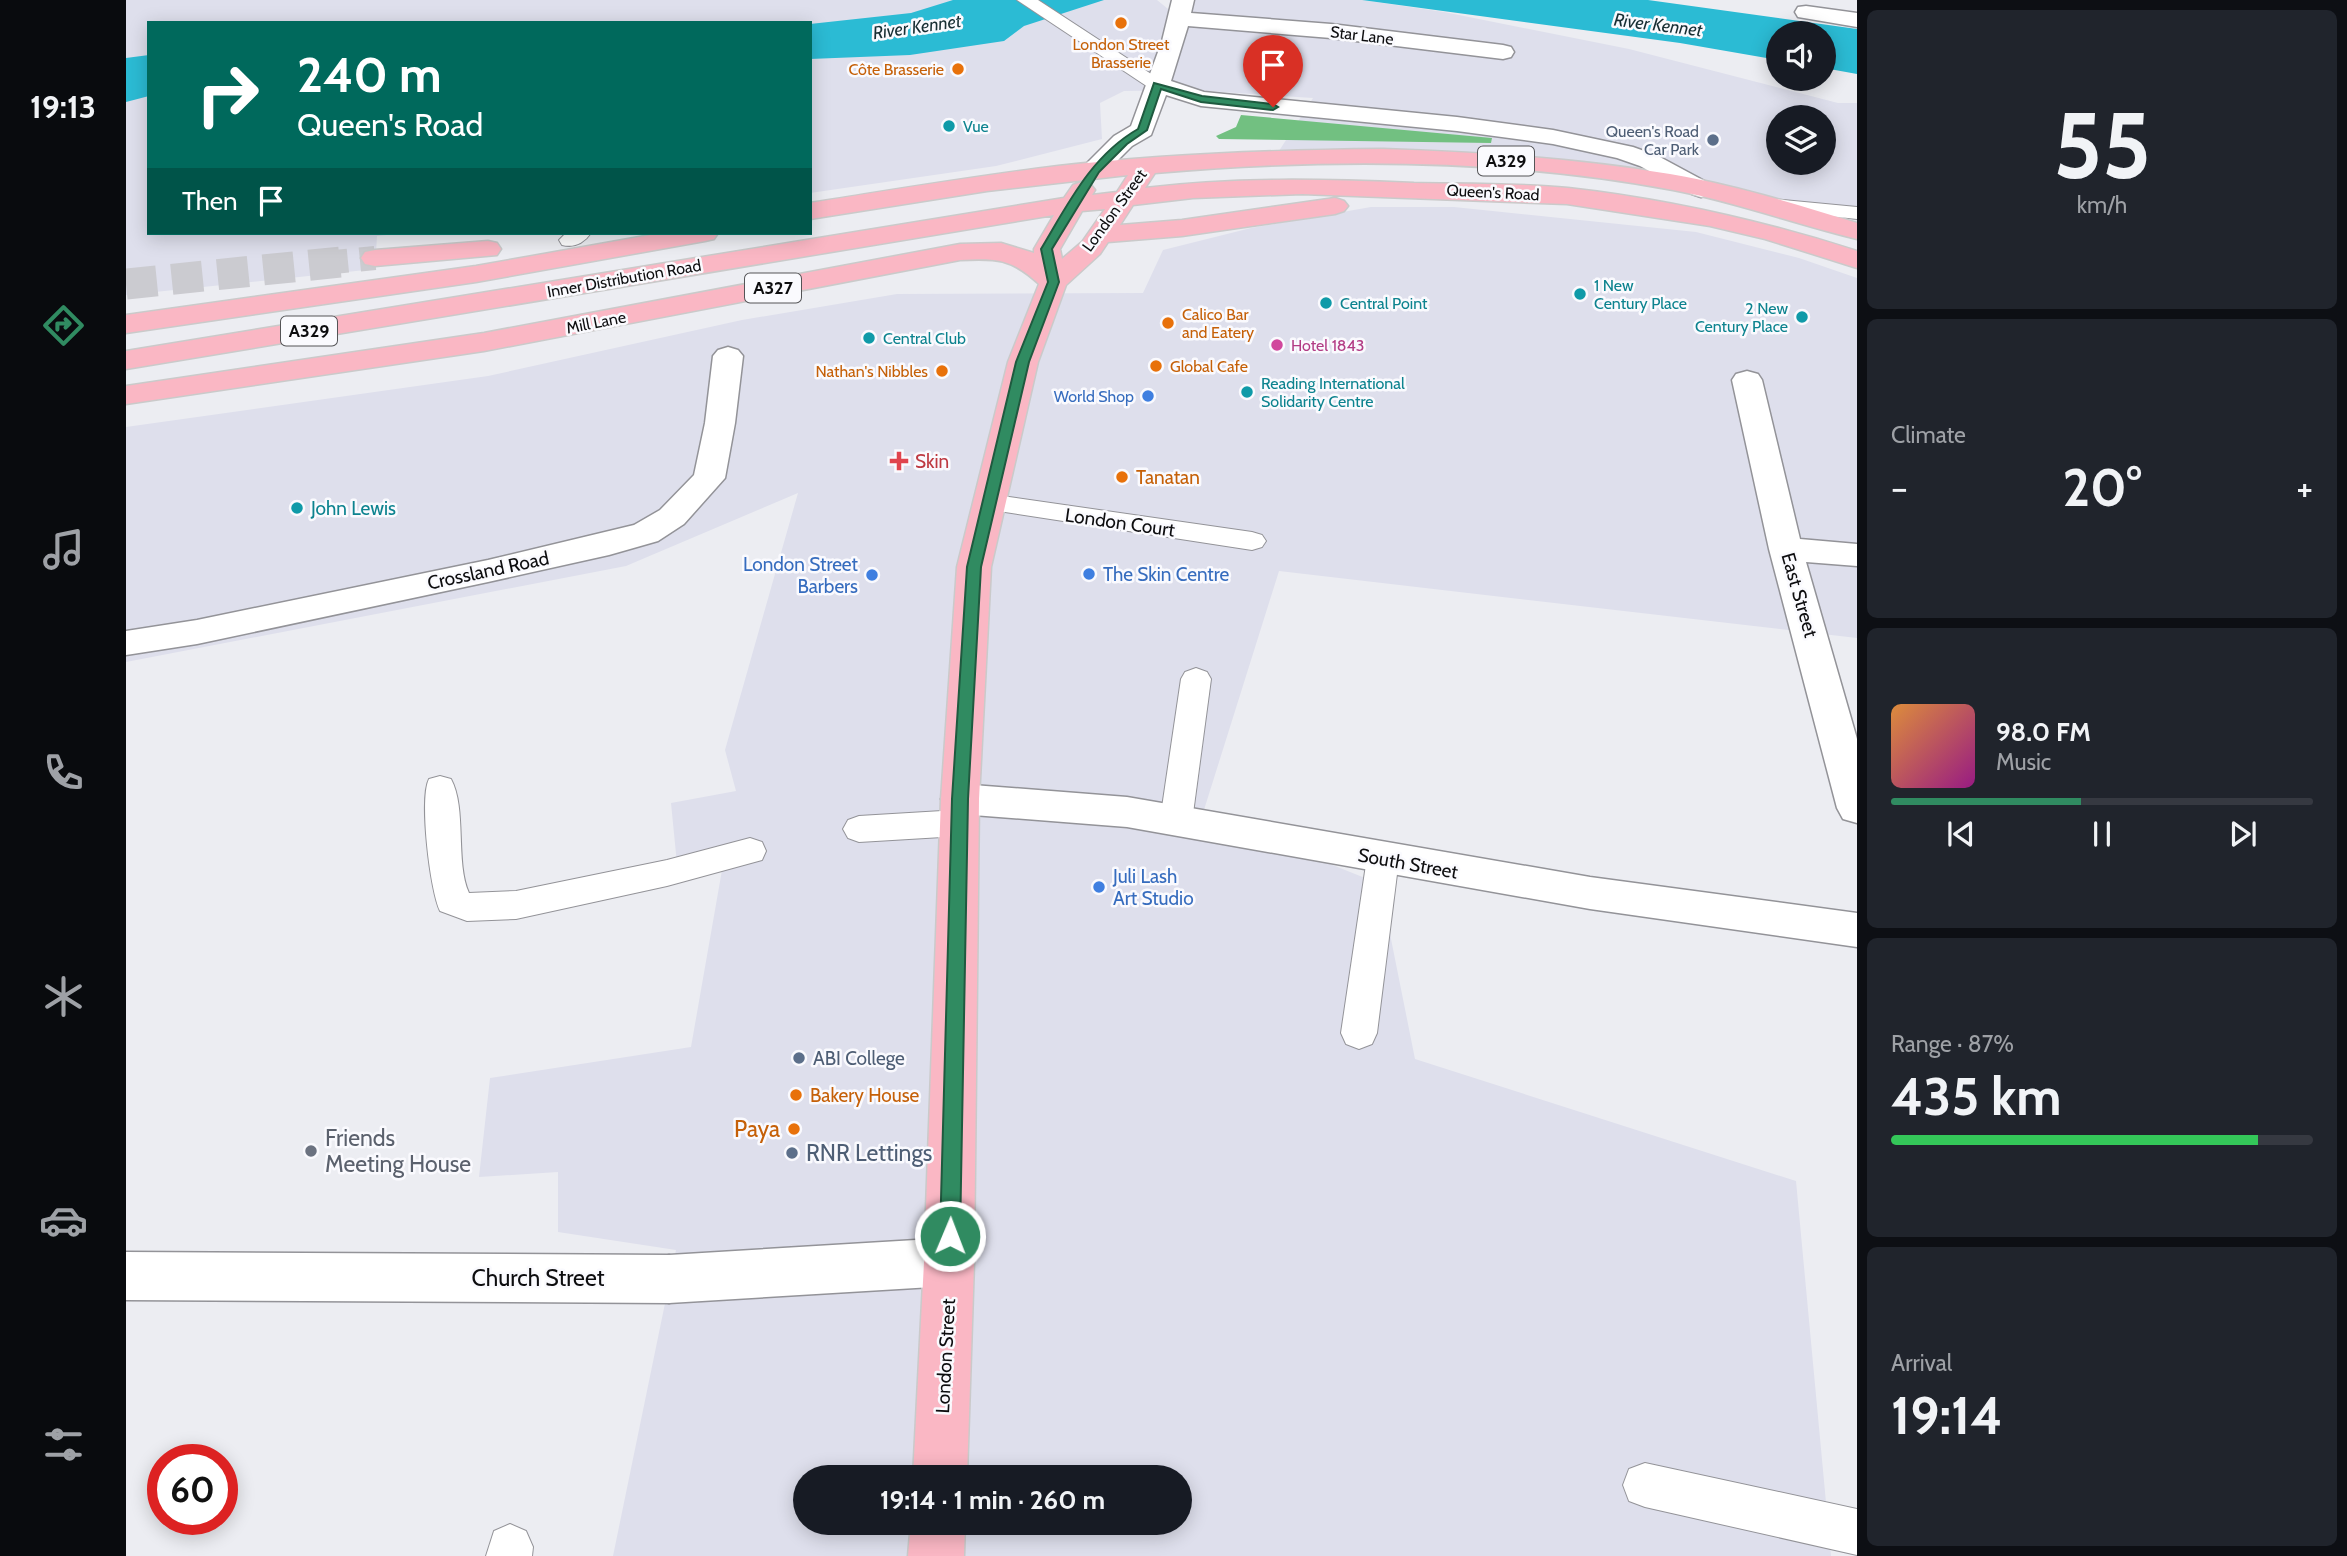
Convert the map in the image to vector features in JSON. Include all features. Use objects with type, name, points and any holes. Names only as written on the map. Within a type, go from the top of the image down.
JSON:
[{"type":"main road","name":"Queen's Road","points":[[1147,166],[1419,156],[1569,167],[1701,189],[1774,205],[1857,231]]},
{"type":"main road","name":"A329","points":[[812,211],[991,183],[1147,166]]},
{"type":"main road","name":"London Street","points":[[941,1465],[949,1262],[959,811],[974,567],[1023,362],[1054,282],[1091,248],[1147,166]]},
{"type":"main road","name":"London Street","points":[[1054,282],[1047,249],[1094,170]]},
{"type":"main road","name":"Queen's Road","points":[[1122,199],[1264,187],[1448,190],[1567,196],[1687,214],[1773,233],[1857,260]]},
{"type":"main road","name":"A329","points":[[1098,235],[1182,228],[1448,190]]},
{"type":"main road","name":"Inner Distribution Road","points":[[126,360],[492,302],[728,259],[1122,199]]},
{"type":"main road","points":[[375,258],[602,235]]},
{"type":"main road","name":"Inner Distribution Road","points":[[126,324],[477,274],[694,235]]},
{"type":"main road","name":"Mill Lane","points":[[126,395],[484,342],[960,252],[1014,252],[1031,261],[1054,282]]},
{"type":"main road","points":[[936,1556],[937,1535]]},
{"type":"street","name":"Star Lane","points":[[1181,10],[1503,52]]},
{"type":"street","points":[[1142,130],[1181,10]]},
{"type":"street","points":[[1806,12],[1857,20]]},
{"type":"street","name":"Queen's Road","points":[[1158,85],[1201,99],[1457,124],[1553,137],[1624,152],[1649,161],[1701,189]]},
{"type":"street","name":"London Street","points":[[1094,170],[1123,141],[1142,130],[1152,144],[1147,166]]},
{"type":"street","name":"Crossland Road","points":[[126,643],[197,632],[501,568],[646,533],[672,517],[709,478],[720,424],[728,356]]},
{"type":"street","name":"East Street","points":[[1747,380],[1786,549],[1857,808]]},
{"type":"street","points":[[1786,549],[1857,555]]},
{"type":"street","name":"South Street","points":[[959,811],[1127,812],[1383,859],[1590,893],[1857,930]]},
{"type":"street","name":"Church Street","points":[[126,1276],[669,1279],[949,1262]]},
{"type":"lane","points":[[1026,0],[1158,85]]},
{"type":"lane","points":[[1774,205],[1857,213]]},
{"type":"lane","name":"London Court","points":[[988,502],[1252,541]]},
{"type":"lane","points":[[1176,821],[1196,679]]},
{"type":"lane","points":[[440,788],[443,838],[452,901],[467,907],[516,905],[667,873],[750,851]]},
{"type":"lane","points":[[859,829],[959,811]]},
{"type":"lane","points":[[1359,1033],[1383,859]]},
{"type":"lane","points":[[1645,1485],[1857,1532]]},
{"type":"shaded area","points":[[126,0],[1157,0],[1184,22],[1192,0],[1362,0],[1444,12],[1629,49],[1766,84],[1766,91],[1792,91],[1838,103],[1857,103],[1857,221],[1821,209],[1594,163],[1411,150],[1279,151],[1313,98],[1192,90],[1124,91],[1100,103],[1102,139],[996,166],[812,193],[812,21],[147,21],[147,235],[386,235],[377,236],[375,269],[126,295]]},
{"type":"shaded area","points":[[1371,207],[1454,207],[1696,232],[1799,258],[1857,278],[1857,638],[1279,571],[1203,813],[1380,884],[1415,1059],[1796,1181],[1831,1556],[613,1556],[676,1250],[558,1232],[558,1172],[479,1177],[490,1078],[691,1047],[725,853],[677,864],[671,803],[736,791],[725,750],[798,493],[626,566],[126,662],[126,427],[488,376],[742,320],[897,294],[1143,293],[1163,250],[1251,228]]},
{"type":"green space","points":[[1241,115],[1492,138],[1491,143],[1219,139],[1216,136],[1236,127]]},
{"type":"water","name":"River Kennet","points":[[953,0],[1104,0],[1024,26],[1004,41],[910,55],[812,59],[812,24],[911,13]]},
{"type":"water","name":"River Kennet","points":[[1362,0],[1648,0],[1799,21],[1766,21],[1766,58],[1680,43]]},
{"type":"water","points":[[1836,26],[1857,29],[1857,74],[1836,70]]},
{"type":"water","points":[[147,55],[147,97],[126,102],[126,58]]},
{"type":"tunnel","points":[[324,263],[375,258]]},
{"type":"tunnel","points":[[126,284],[341,262]]},
{"type":"place","name":"London Street Brasserie","points":[[1121,23]]},
{"type":"place","name":"Côte Brasserie","points":[[958,69]]},
{"type":"place","name":"Vue","points":[[949,126]]},
{"type":"place","name":"Queen's Road Car Park","points":[[1713,140]]},
{"type":"place","name":"1 New Century Place","points":[[1580,294]]},
{"type":"place","name":"Central Point","points":[[1326,303]]},
{"type":"place","name":"2 New Century Place","points":[[1802,317]]},
{"type":"place","name":"Calico Bar and Eatery","points":[[1168,323]]},
{"type":"place","name":"Central Club","points":[[869,338]]},
{"type":"place","name":"Hotel 1843","points":[[1277,345]]},
{"type":"place","name":"Global Cafe","points":[[1156,366]]},
{"type":"place","name":"Nathan's Nibbles","points":[[942,371]]},
{"type":"place","name":"Reading International Solidarity Centre","points":[[1247,392]]},
{"type":"place","name":"World Shop","points":[[1148,396]]},
{"type":"place","name":"Skin","points":[[899,461]]},
{"type":"place","name":"Tanatan","points":[[1122,477]]},
{"type":"place","name":"John Lewis","points":[[297,508]]},
{"type":"place","name":"The Skin Centre","points":[[1089,574]]},
{"type":"place","name":"London Street Barbers","points":[[872,575]]},
{"type":"place","name":"Juli Lash Art Studio","points":[[1099,887]]},
{"type":"place","name":"ABI College","points":[[799,1058]]},
{"type":"place","name":"Bakery House","points":[[796,1095]]},
{"type":"place","name":"Paya","points":[[794,1129]]},
{"type":"place","name":"Friends Meeting House","points":[[311,1151]]},
{"type":"place","name":"RNR Lettings","points":[[792,1153]]},
{"type":"route","points":[[950,1236],[960,799],[974,567],[1023,362],[1054,282],[1047,249],[1094,170],[1123,141],[1142,130],[1158,85],[1201,99],[1273,107]]}]
